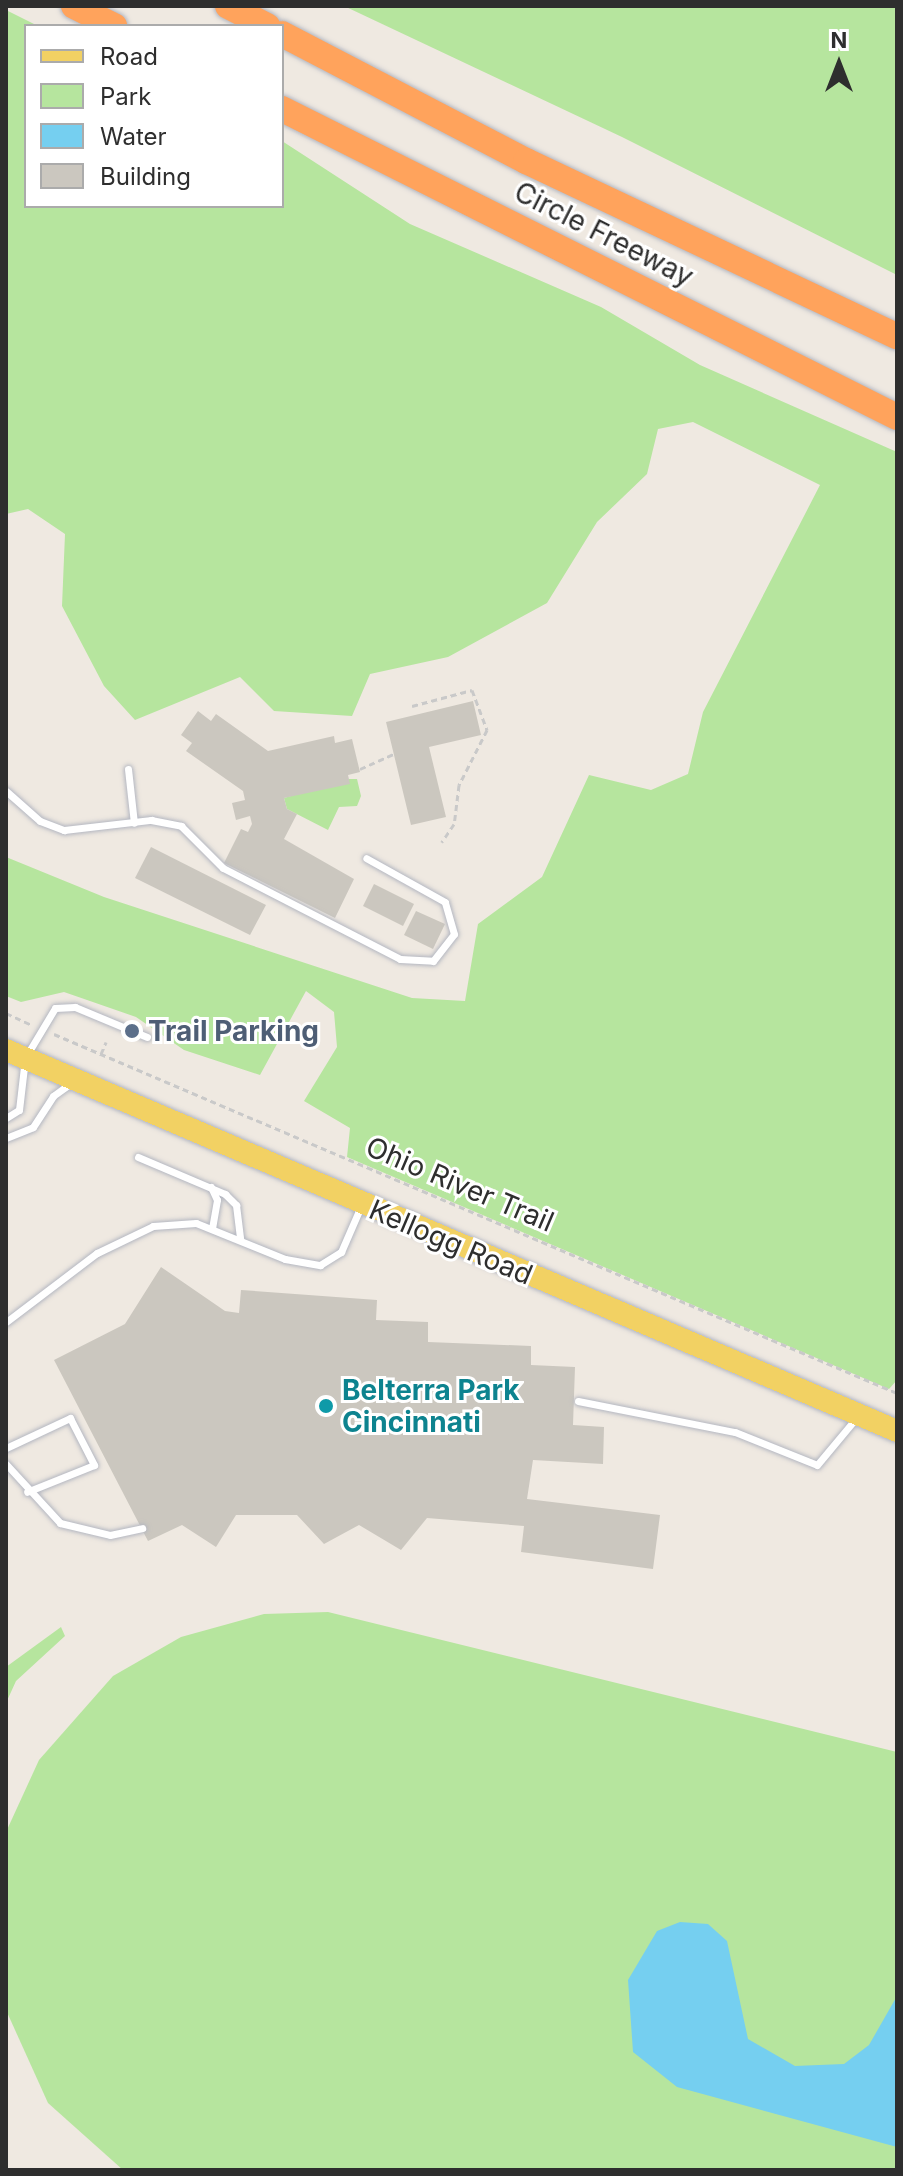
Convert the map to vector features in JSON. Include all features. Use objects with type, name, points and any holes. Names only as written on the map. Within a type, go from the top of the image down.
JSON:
[{"type":"highway","points":[[74,6],[110,24]]},
{"type":"highway","points":[[228,6],[263,24]]},
{"type":"highway","name":"Circle Freeway","points":[[284,35],[526,161],[897,336]]},
{"type":"highway","name":"Circle Freeway","points":[[284,110],[897,417]]},
{"type":"main road","name":"Kellogg Road","points":[[16,1054],[897,1431]]},
{"type":"lane","points":[[128,769],[134,823]]},
{"type":"lane","points":[[6,791],[40,821],[64,830],[134,823],[181,826],[223,868],[400,959],[433,961],[454,934],[445,902],[366,858]]},
{"type":"lane","points":[[6,1118],[19,1110],[16,1054],[42,1029],[50,1012],[64,1006],[147,1037]]},
{"type":"lane","points":[[6,1138],[33,1127],[53,1096],[76,1079]]},
{"type":"lane","points":[[138,1157],[211,1187],[236,1205],[240,1240]]},
{"type":"lane","points":[[211,1187],[217,1200],[212,1227]]},
{"type":"lane","points":[[6,1322],[121,1238],[178,1222],[212,1227],[240,1240],[320,1265],[341,1252],[362,1204]]},
{"type":"lane","points":[[578,1401],[735,1432],[817,1465],[827,1461],[859,1416]]},
{"type":"lane","points":[[6,1448],[70,1418],[94,1465],[27,1492]]},
{"type":"lane","points":[[6,1464],[27,1492],[60,1523],[86,1532],[142,1528]]},
{"type":"path","points":[[412,706],[472,690],[487,730],[459,785],[454,824],[442,842]]},
{"type":"path","points":[[360,769],[394,754]]},
{"type":"path","name":"Ohio River Trail","points":[[6,1013],[897,1393]]},
{"type":"path","points":[[101,1040],[107,1042],[101,1054]]},
{"type":"green space","points":[[344,6],[897,6],[897,275],[622,137]]},
{"type":"green space","points":[[6,10],[34,24],[24,24],[24,208],[284,208],[284,142],[410,224],[601,307],[700,365],[897,452],[897,1380],[889,1389],[347,1157],[350,1128],[304,1101],[337,1047],[334,1012],[306,991],[260,1075],[184,1050],[136,1017],[64,992],[21,1002],[6,996],[6,857],[104,897],[412,998],[465,1001],[478,924],[542,877],[589,775],[651,790],[688,774],[703,712],[820,485],[693,422],[658,429],[647,474],[597,522],[547,603],[448,657],[370,674],[352,716],[274,711],[240,677],[135,720],[104,686],[62,606],[65,534],[28,509],[6,514]]},
{"type":"green space","points":[[357,779],[361,796],[357,806],[339,807],[328,830],[287,809],[284,798]]},
{"type":"green space","points":[[328,1612],[897,1752],[897,2170],[123,2170],[48,2103],[6,2010],[6,1832],[39,1760],[113,1676],[181,1637],[264,1614]]},
{"type":"green space","points":[[61,1627],[65,1636],[16,1681],[6,1703],[6,1667]]},
{"type":"water","points":[[680,1922],[708,1924],[727,1941],[748,2039],[795,2066],[844,2064],[869,2045],[897,1996],[897,2147],[677,2087],[633,2052],[628,1980],[657,1931]]},
{"type":"building","points":[[473,701],[481,735],[429,747],[446,817],[411,825],[386,722]]},
{"type":"building","points":[[198,711],[211,721],[216,714],[268,751],[334,736],[335,743],[352,739],[360,772],[348,775],[350,784],[284,798],[287,809],[297,814],[284,839],[354,879],[335,918],[224,863],[241,829],[248,832],[252,824],[250,816],[236,820],[232,803],[245,800],[243,791],[186,751],[192,743],[181,735]]},
{"type":"building","points":[[151,847],[266,905],[250,935],[135,878]]},
{"type":"building","points":[[374,884],[414,904],[403,926],[363,906]]},
{"type":"building","points":[[416,911],[445,924],[433,949],[404,935]]},
{"type":"building","name":"Belterra Park Cincinnati","points":[[161,1267],[225,1311],[239,1313],[241,1290],[377,1300],[376,1320],[428,1322],[428,1342],[531,1346],[531,1365],[575,1367],[573,1425],[604,1427],[603,1464],[533,1460],[527,1499],[660,1515],[653,1569],[521,1552],[524,1526],[427,1518],[401,1550],[359,1525],[324,1544],[297,1515],[236,1515],[216,1547],[182,1525],[148,1541],[54,1360],[125,1324]]},
{"type":"place","name":"Trail Parking","points":[[132,1031]]},
{"type":"place","name":"Belterra Park Cincinnati","points":[[326,1406]]}]
